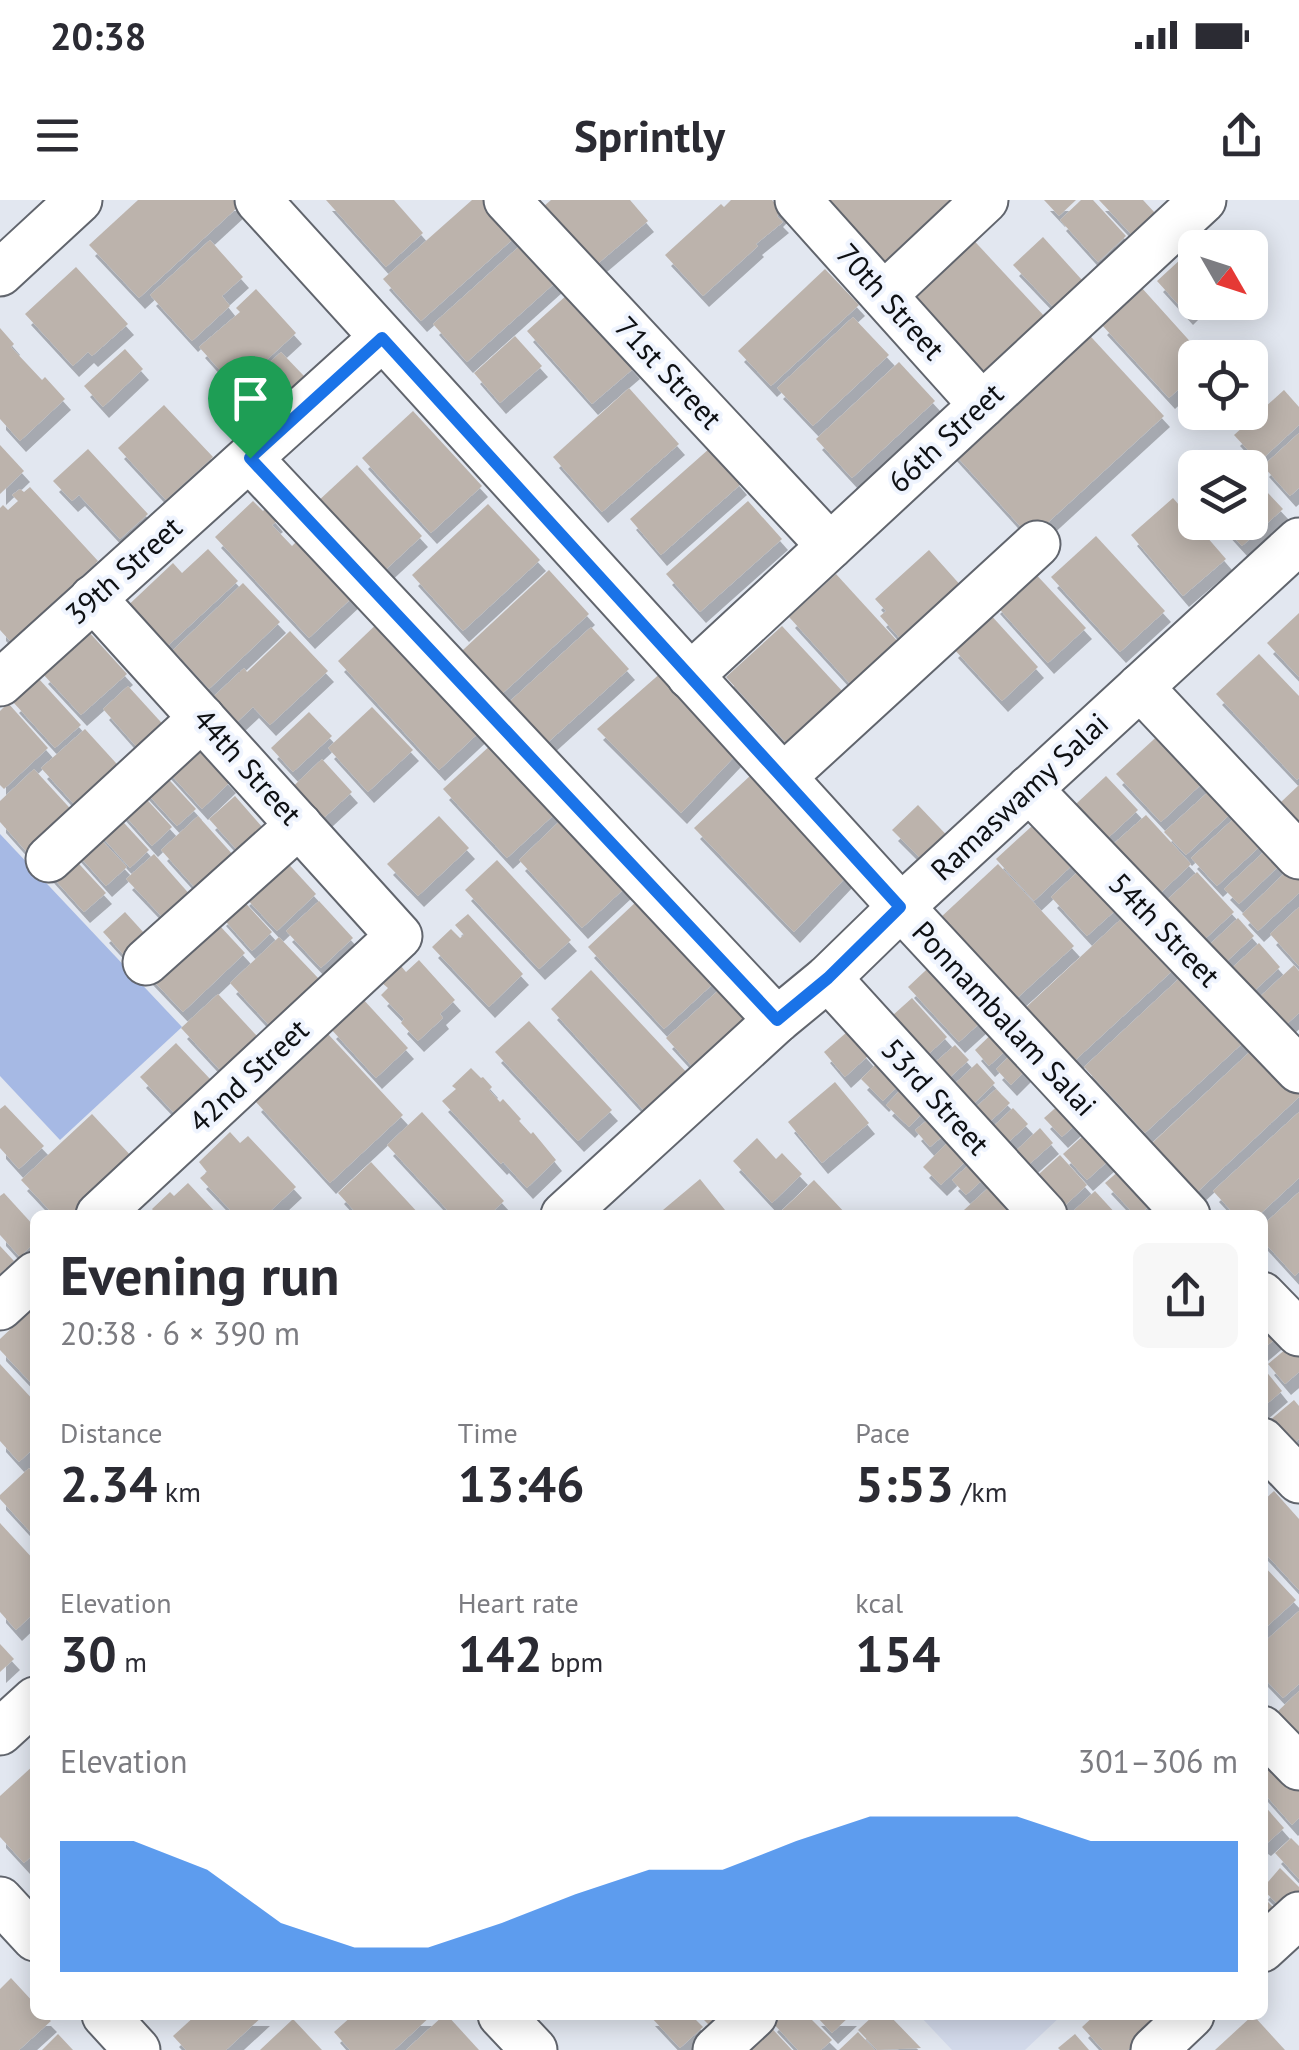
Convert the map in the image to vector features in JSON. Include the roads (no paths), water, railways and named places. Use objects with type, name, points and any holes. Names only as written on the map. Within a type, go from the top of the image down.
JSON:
[{"type":"street","points":[[0,272],[79,200]]},
{"type":"street","name":"Ponnambalam Salai","points":[[258,200],[900,907],[1182,1210]]},
{"type":"street","name":"71st Street","points":[[507,200],[830,546]]},
{"type":"street","name":"70th Street","points":[[798,200],[982,405]]},
{"type":"street","points":[[884,295],[985,200]]},
{"type":"street","name":"66th Street","points":[[690,676],[1203,200]]},
{"type":"street","name":"39th Street","points":[[0,684],[382,338]]},
{"type":"street","points":[[250,458],[777,1020]]},
{"type":"street","name":"Ramaswamy Salai","points":[[569,1210],[828,978],[900,907],[1299,541]]},
{"type":"street","points":[[783,778],[1037,544]]},
{"type":"street","name":"44th Street","points":[[94,598],[399,936]]},
{"type":"street","points":[[1140,687],[1299,856]]},
{"type":"street","points":[[49,859],[202,718]]},
{"type":"street","name":"54th Street","points":[[1029,789],[1299,1070]]},
{"type":"street","points":[[146,962],[298,825]]},
{"type":"street","name":"42nd Street","points":[[104,1210],[399,936]]},
{"type":"street","name":"53rd Street","points":[[828,978],[1039,1210]]},
{"type":"street","points":[[0,1307],[30,1279]]},
{"type":"street","points":[[1268,1301],[1299,1333]]},
{"type":"street","points":[[1268,1448],[1299,1480]]},
{"type":"street","points":[[0,1732],[30,1705]]},
{"type":"street","points":[[0,1900],[30,1933]]},
{"type":"street","points":[[1268,1943],[1299,1914]]},
{"type":"street","points":[[110,2020],[137,2050]]},
{"type":"street","points":[[716,2050],[749,2020]]},
{"type":"street","points":[[1154,2050],[1187,2020]]}]
